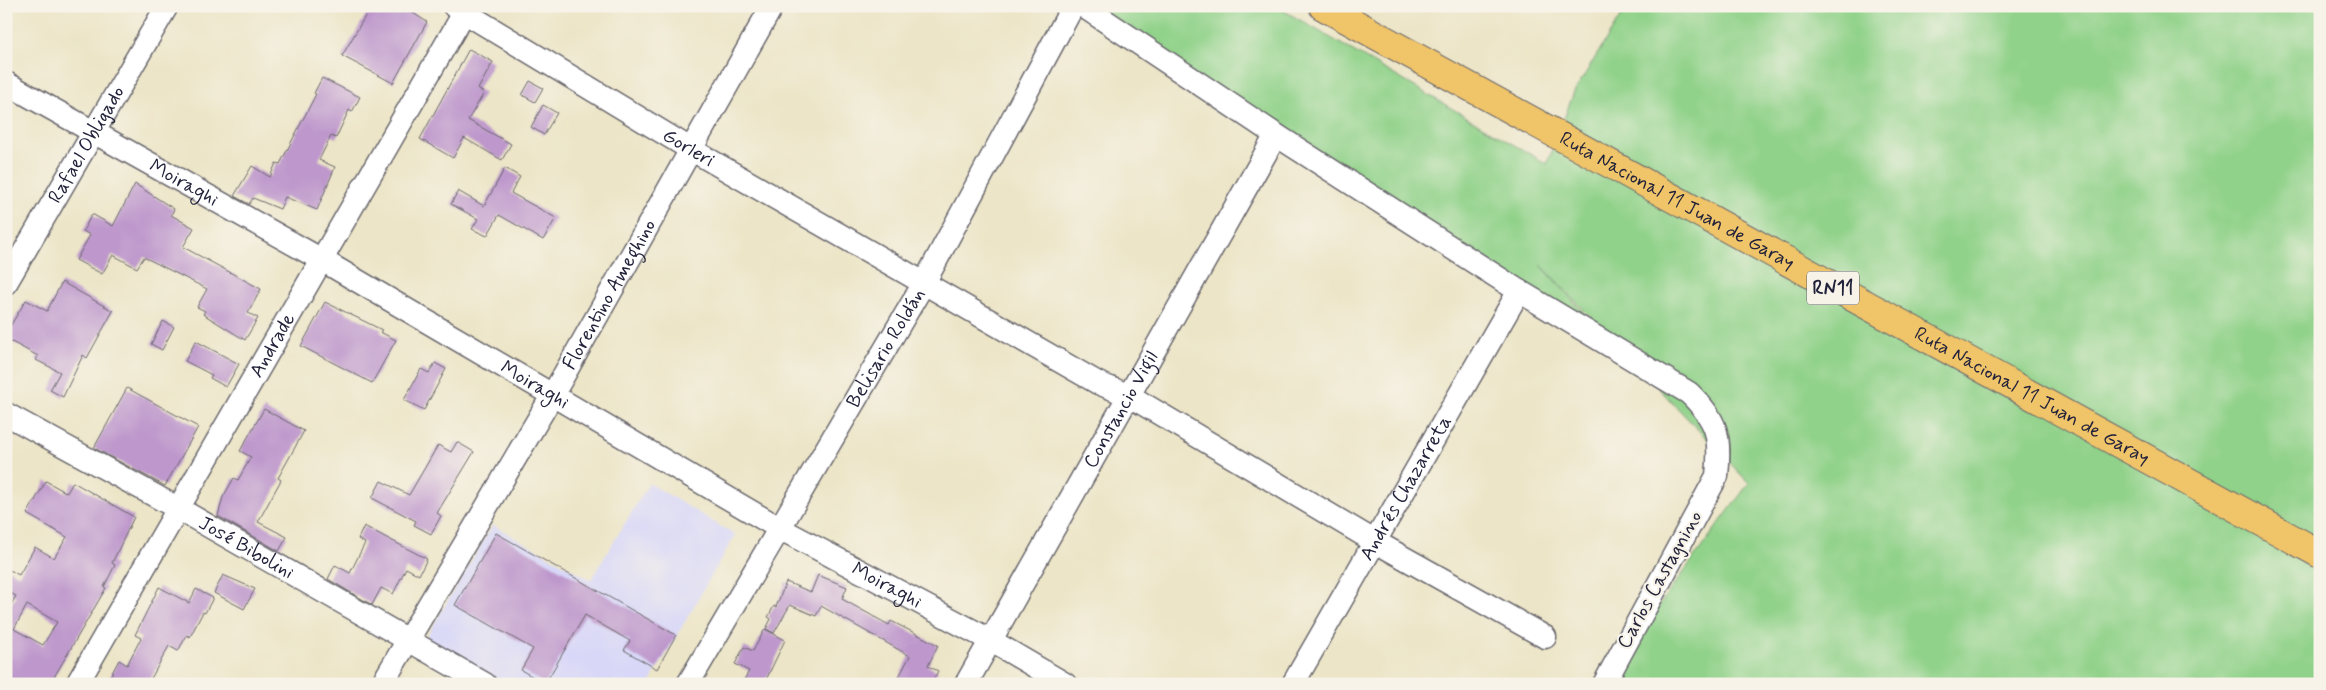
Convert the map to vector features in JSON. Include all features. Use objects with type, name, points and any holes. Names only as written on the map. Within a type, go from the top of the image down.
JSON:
[{"type":"highway","name":"Ruta Nacional 11 Juan de Garay","points":[[1323,6],[2320,554]]},
{"type":"street","name":"Rafael Obligado","points":[[6,283],[167,6]]},
{"type":"street","name":"Florentino Ameghino","points":[[382,684],[552,396],[772,6]]},
{"type":"street","name":"Belisario Roldán","points":[[688,684],[924,283],[1073,6]]},
{"type":"street","points":[[1084,6],[1276,135],[1519,291]]},
{"type":"street","name":"Gorleri","points":[[462,8],[692,150],[1098,383],[1128,396],[1374,541],[1545,637]]},
{"type":"street","name":"Andrade","points":[[77,684],[322,260],[462,8]]},
{"type":"street","name":"Moiraghi","points":[[6,83],[322,260],[779,528],[990,640],[1065,684]]},
{"type":"street","name":"Constancio Vigil","points":[[966,684],[1276,135]]},
{"type":"street","name":"Carlos Castagnino","points":[[1519,291],[1689,393],[1706,410],[1715,427],[1720,449],[1717,476],[1604,684]]},
{"type":"street","name":"Andrés Chazarreta","points":[[1293,684],[1519,291]]},
{"type":"street","name":"José Bibolini","points":[[6,414],[179,509],[485,684]]},
{"type":"shaded area","points":[[649,483],[735,535],[649,684],[503,684],[425,639],[493,525],[591,580]]},
{"type":"green space","points":[[1083,6],[1276,6],[1547,164],[1574,92],[1627,6],[2320,6],[2320,684],[1610,684],[1609,673],[1749,483],[1541,265],[1618,351]]},
{"type":"building","points":[[371,6],[402,6],[427,22],[393,83],[342,56]]},
{"type":"building","points":[[469,49],[493,62],[478,89],[484,93],[468,120],[511,144],[502,160],[464,138],[453,158],[420,139]]},
{"type":"building","points":[[322,78],[360,97],[352,112],[349,110],[336,138],[331,136],[319,160],[335,167],[317,210],[285,197],[280,209],[253,198],[249,204],[234,196],[252,166],[270,177],[276,163],[280,164],[316,94],[314,93]]},
{"type":"building","points":[[530,81],[543,88],[535,102],[522,95]]},
{"type":"building","points":[[543,105],[557,113],[544,135],[531,127]]},
{"type":"building","points":[[505,168],[520,177],[511,193],[556,218],[543,240],[499,215],[487,236],[472,229],[478,219],[451,204],[458,191],[484,206]]},
{"type":"building","points":[[135,184],[174,209],[171,215],[194,228],[183,247],[261,289],[248,313],[258,318],[245,340],[203,314],[205,311],[197,307],[207,289],[144,257],[137,268],[113,255],[102,274],[76,260],[90,235],[83,231],[92,214],[113,226]]},
{"type":"building","points":[[62,282],[113,311],[87,358],[83,355],[63,397],[50,390],[60,372],[36,360],[38,356],[6,339],[6,333],[26,300],[47,311]]},
{"type":"building","points":[[325,302],[382,330],[380,332],[396,340],[372,383],[301,346]]},
{"type":"building","points":[[163,321],[174,327],[162,350],[151,344]]},
{"type":"building","points":[[196,341],[239,364],[226,387],[210,378],[212,375],[185,361]]},
{"type":"building","points":[[435,363],[446,369],[424,410],[404,400],[421,369],[429,373]]},
{"type":"building","points":[[127,388],[198,427],[165,486],[94,448]]},
{"type":"building","points":[[264,409],[304,431],[278,478],[281,480],[258,522],[287,537],[279,551],[218,516],[223,497],[234,478],[238,480],[251,457],[240,451]]},
{"type":"building","points":[[457,442],[474,452],[437,513],[441,516],[431,534],[414,525],[416,521],[372,498],[381,481],[409,495],[438,445],[451,452]]},
{"type":"building","points":[[46,481],[67,493],[73,482],[134,517],[112,563],[115,565],[104,587],[106,588],[50,684],[6,684],[6,613],[16,596],[6,591],[6,568],[19,575],[35,547],[54,558],[67,537],[27,514]],"holes":[[[27,605],[57,622],[43,645],[14,629]]]},
{"type":"building","points":[[364,526],[427,559],[419,575],[406,568],[393,594],[381,588],[372,605],[328,579],[335,565],[350,573],[365,543],[358,539]]},
{"type":"building","points":[[496,533],[676,635],[657,669],[624,650],[630,641],[585,615],[545,684],[521,670],[533,649],[455,605]]},
{"type":"building","points":[[223,575],[255,589],[244,609],[214,593]]},
{"type":"building","points":[[818,575],[847,587],[842,599],[889,625],[891,621],[938,645],[928,666],[938,671],[931,684],[895,684],[910,656],[821,606],[816,616],[790,605],[774,633],[766,629],[771,619],[768,617],[774,606],[776,607],[786,582],[811,592]]},
{"type":"building","points":[[159,587],[189,603],[196,589],[213,598],[205,613],[203,612],[190,637],[187,635],[178,651],[169,646],[148,684],[106,684],[119,660],[127,665],[141,638],[135,635]]},
{"type":"building","points":[[765,629],[785,640],[764,684],[742,684],[749,671],[735,664],[744,647],[753,651]]}]
